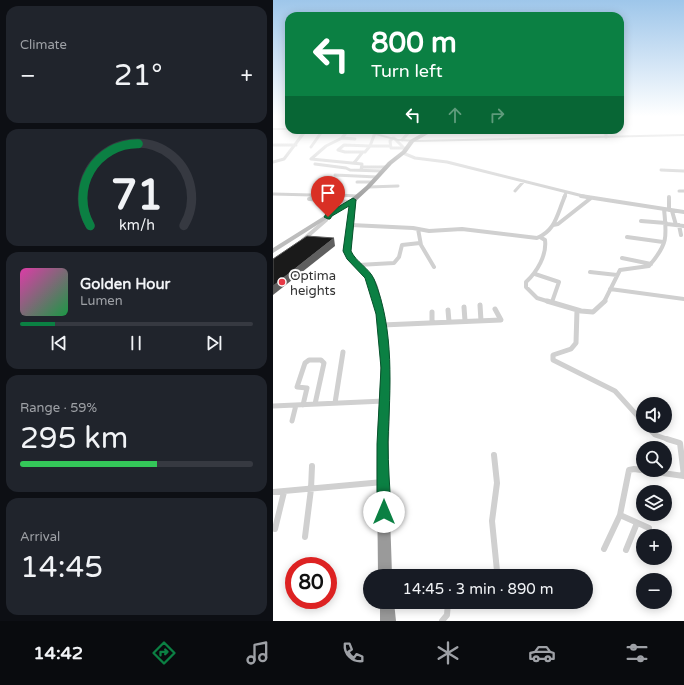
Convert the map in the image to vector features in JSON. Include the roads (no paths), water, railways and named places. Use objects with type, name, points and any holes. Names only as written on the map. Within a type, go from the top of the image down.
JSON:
[{"type":"highway","points":[[385,569],[383,444],[386,368],[382,325],[373,284],[358,265],[349,257],[347,251],[353,199],[377,177],[404,147]]},
{"type":"highway","points":[[387,609],[388,621]]},
{"type":"main road","points":[[273,251],[353,199]]},
{"type":"street","points":[[273,162],[285,159],[294,146]]},
{"type":"street","points":[[326,146],[311,159],[362,164],[362,169]]},
{"type":"street","points":[[342,146],[338,149],[342,152],[362,153]]},
{"type":"street","points":[[354,163],[362,153],[367,151],[369,146],[390,146],[392,148],[404,147],[415,158],[442,161],[566,193],[664,210],[684,212]]},
{"type":"street","points":[[315,164],[362,169],[398,186]]},
{"type":"street","points":[[661,170],[684,171]]},
{"type":"street","points":[[335,175],[377,177]]},
{"type":"street","points":[[357,182],[377,177]]},
{"type":"street","points":[[515,192],[524,181]]},
{"type":"street","points":[[321,183],[309,199],[353,199]]},
{"type":"street","points":[[679,191],[684,191]]},
{"type":"street","points":[[351,225],[429,231],[462,229],[529,238],[540,237],[550,231],[566,193]]},
{"type":"street","points":[[273,194],[312,195]]},
{"type":"street","points":[[339,195],[353,199]]},
{"type":"street","points":[[669,197],[671,211],[680,225],[681,235]]},
{"type":"street","points":[[553,225],[558,224],[591,198]]},
{"type":"street","points":[[540,237],[545,240],[546,245],[535,274],[526,282],[526,286],[535,297],[577,310],[588,312],[595,311],[605,301],[617,275],[622,269],[647,266],[651,264],[660,254],[667,231],[664,210]]},
{"type":"street","points":[[297,244],[326,220],[328,215]]},
{"type":"street","points":[[641,221],[680,225]]},
{"type":"street","points":[[418,229],[424,252],[430,258],[431,264],[434,267]]},
{"type":"street","points":[[627,237],[663,242]]},
{"type":"street","points":[[358,265],[394,263],[398,260],[402,245],[421,242]]},
{"type":"street","points":[[622,258],[651,264]]},
{"type":"street","points":[[589,272],[617,275]]},
{"type":"street","points":[[535,274],[559,282],[552,302]]},
{"type":"street","points":[[610,289],[684,299]]},
{"type":"street","points":[[480,305],[481,321]]},
{"type":"street","points":[[463,308],[465,322]]},
{"type":"street","points":[[382,325],[501,320],[495,309]]},
{"type":"street","points":[[448,310],[449,322]]},
{"type":"street","points":[[577,310],[576,343],[571,349],[553,355],[553,360],[615,391],[636,414]]},
{"type":"street","points":[[431,323],[432,312]]},
{"type":"street","points":[[335,403],[343,352]]},
{"type":"street","points":[[303,405],[307,388],[297,387],[305,363],[309,360],[321,360],[323,362],[315,404]]},
{"type":"street","points":[[273,406],[384,401]]},
{"type":"street","points":[[292,421],[296,405]]},
{"type":"street","points":[[604,549],[620,515],[630,469],[684,476],[680,443],[653,433]]},
{"type":"street","points":[[494,455],[497,483],[491,515],[497,569]]},
{"type":"street","points":[[305,537],[311,489],[312,466]]},
{"type":"street","points":[[273,492],[384,482]]},
{"type":"street","points":[[275,529],[284,492]]},
{"type":"street","points":[[620,515],[649,528]]},
{"type":"street","points":[[626,550],[637,523]]},
{"type":"street","points":[[442,621],[447,615],[447,609]]},
{"type":"place","name":"Optima heights","points":[[282,282]]}]
